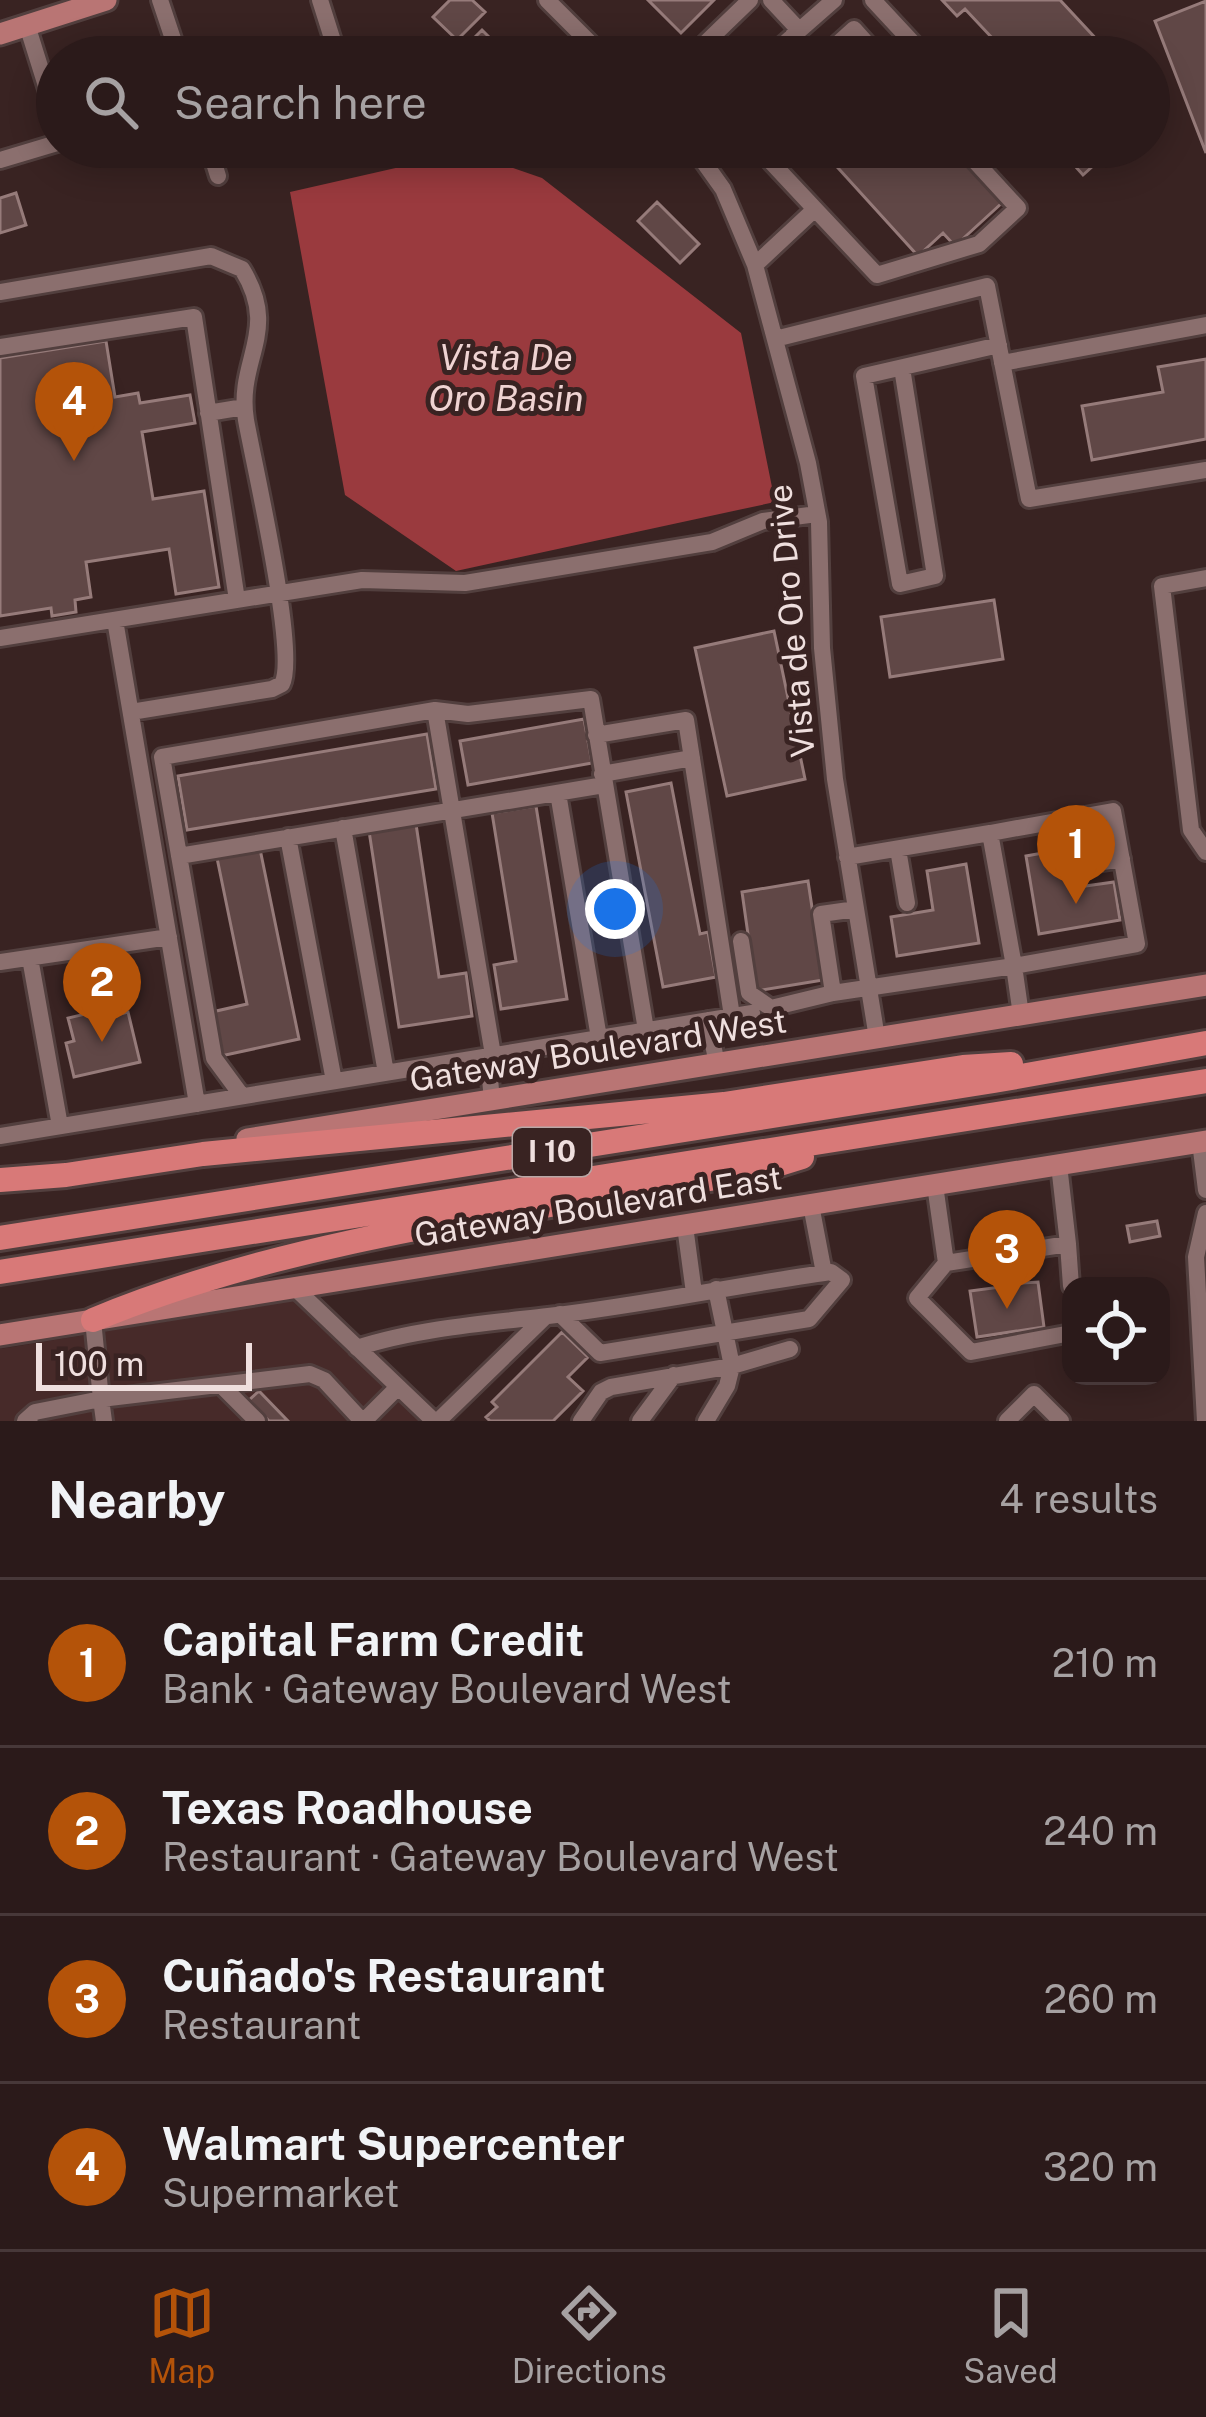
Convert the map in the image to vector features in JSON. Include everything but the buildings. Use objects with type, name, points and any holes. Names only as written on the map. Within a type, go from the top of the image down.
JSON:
[{"type":"highway","name":"I 10","points":[[0,1238],[1206,1043]]},
{"type":"highway","points":[[0,1178],[66,1175],[220,1152],[724,1104],[963,1067],[1103,1060]]},
{"type":"highway","name":"I 10","points":[[0,1273],[1206,1081]]},
{"type":"highway","points":[[93,1320],[156,1294],[313,1251],[758,1171],[883,1132]]},
{"type":"main road","points":[[0,34],[106,0]]},
{"type":"main road","name":"Gateway Boulevard West","points":[[0,1178],[1206,985]]},
{"type":"main road","name":"Gateway Boulevard East","points":[[0,1335],[1203,1141]]},
{"type":"street","points":[[160,0],[172,36]]},
{"type":"street","points":[[320,0],[331,36]]},
{"type":"street","points":[[547,0],[583,36]]},
{"type":"street","points":[[713,36],[750,0]]},
{"type":"street","points":[[771,0],[798,36]]},
{"type":"street","points":[[793,36],[834,0]]},
{"type":"street","points":[[874,0],[907,36]]},
{"type":"street","points":[[27,26],[36,54]]},
{"type":"street","points":[[0,160],[36,149]]},
{"type":"street","points":[[216,168],[218,176]]},
{"type":"street","name":"Vista de Oro Drive","points":[[708,168],[723,189],[755,265],[818,514],[822,648],[835,779],[877,1038]]},
{"type":"street","points":[[777,168],[877,275],[979,244],[1018,208],[981,168]]},
{"type":"street","points":[[755,265],[815,209]]},
{"type":"street","points":[[0,292],[211,256],[242,269],[258,301],[260,324],[244,407],[287,669],[282,684],[131,712]]},
{"type":"street","points":[[776,339],[987,286],[1029,500],[1206,470]]},
{"type":"street","points":[[0,347],[194,317],[237,600]]},
{"type":"street","points":[[902,368],[935,576],[900,584],[864,376],[902,368],[1206,325]]},
{"type":"street","points":[[208,413],[244,407]]},
{"type":"street","points":[[0,638],[362,580],[465,583],[712,542],[764,521],[818,514]]},
{"type":"street","points":[[1206,578],[1162,586],[1192,830],[1206,852]]},
{"type":"street","points":[[115,620],[197,1104]]},
{"type":"street","points":[[242,1096],[214,1058],[163,757],[435,710],[468,714],[591,699],[646,1030]]},
{"type":"street","points":[[435,710],[490,1056],[492,1102]]},
{"type":"street","points":[[596,735],[686,720],[732,1016]]},
{"type":"street","points":[[179,856],[558,793],[692,758]]},
{"type":"street","points":[[558,793],[598,1038]]},
{"type":"street","points":[[740,941],[749,993],[771,1008],[833,993],[1137,944],[1113,811],[847,857]]},
{"type":"street","points":[[1082,817],[1090,864],[1122,859]]},
{"type":"street","points":[[343,828],[386,1073]]},
{"type":"street","points":[[990,833],[1021,1015]]},
{"type":"street","points":[[287,837],[334,1081]]},
{"type":"street","points":[[898,849],[907,903]]},
{"type":"street","points":[[833,993],[821,914],[856,909]]},
{"type":"street","points":[[0,962],[169,937]]},
{"type":"street","points":[[30,958],[60,1126]]},
{"type":"street","points":[[0,1136],[752,1012]]},
{"type":"street","points":[[708,1020],[717,1064]]},
{"type":"street","points":[[1203,1141],[1206,1190]]},
{"type":"street","points":[[1059,1165],[1070,1277]]},
{"type":"street","points":[[935,1185],[946,1263]]},
{"type":"street","points":[[811,1205],[824,1273]]},
{"type":"street","points":[[1205,1421],[1196,1257],[1206,1213]]},
{"type":"street","points":[[685,1226],[694,1293]]},
{"type":"street","points":[[1062,1335],[971,1352],[917,1298],[946,1263],[1068,1244]]},
{"type":"street","points":[[357,1348],[402,1334],[831,1272],[842,1280],[809,1319],[600,1353],[553,1315]]},
{"type":"street","points":[[296,1288],[436,1421],[553,1315]]},
{"type":"street","points":[[706,1421],[727,1386],[732,1366],[716,1289]]},
{"type":"street","points":[[93,1320],[104,1421]]},
{"type":"street","points":[[581,1421],[611,1387],[732,1366],[790,1348]]},
{"type":"street","points":[[26,1421],[35,1412],[100,1399],[310,1374],[324,1380],[363,1421],[398,1387]]},
{"type":"street","points":[[640,1421],[674,1375]]},
{"type":"street","points":[[221,1385],[257,1421]]},
{"type":"street","points":[[1007,1421],[1034,1394],[1061,1421]]},
{"type":"shaded area","points":[[296,1300],[425,1421],[0,1421],[0,1349]]},
{"type":"water","name":"Vista De Oro Basin","points":[[396,168],[513,168],[542,178],[741,333],[775,502],[456,571],[345,495],[290,192]]},
{"type":"place","name":"Walmart Supercenter","points":[[74,461]]},
{"type":"place","name":"Capital Farm Credit","points":[[1076,904]]},
{"type":"place","name":"Texas Roadhouse","points":[[102,1042]]},
{"type":"place","name":"Cuñado's Restaurant","points":[[1007,1309]]}]
